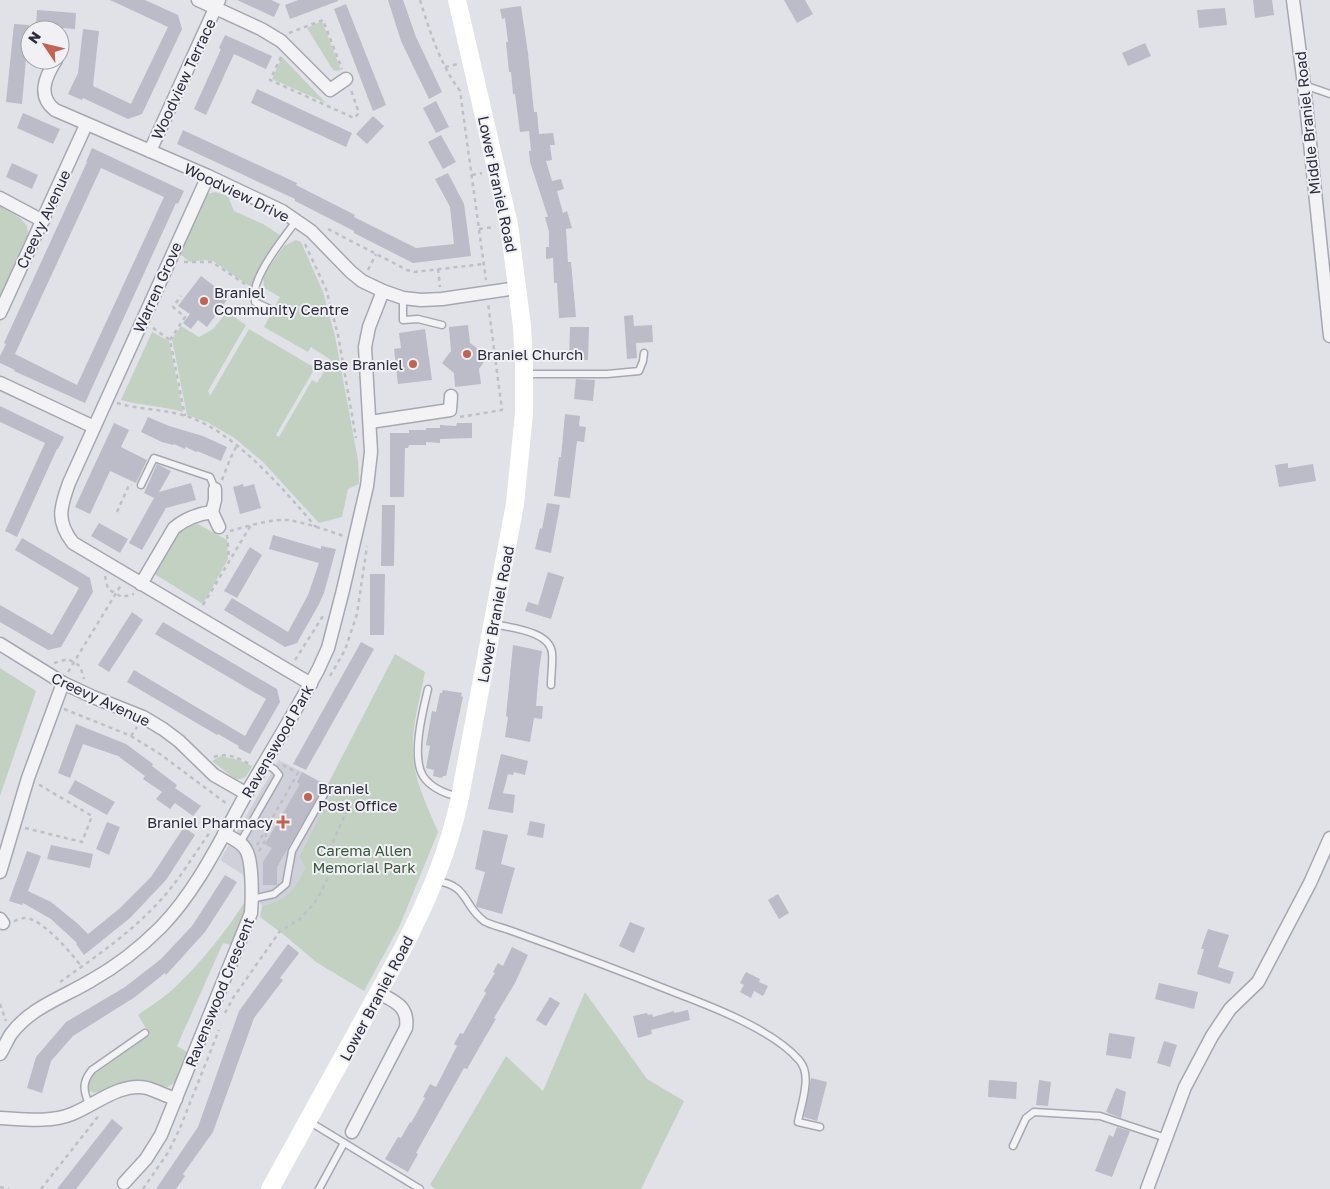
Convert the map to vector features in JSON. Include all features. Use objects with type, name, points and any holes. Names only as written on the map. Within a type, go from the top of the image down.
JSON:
[{"type":"street","points":[[198,0],[218,4],[281,41],[330,90],[346,79]]},
{"type":"street","name":"Lower Braniel Road","points":[[270,1189],[309,1122],[379,993],[435,881],[455,823],[515,504],[524,414],[524,374],[517,288],[509,225],[457,0]]},
{"type":"street","name":"Middle Braniel Road","points":[[1293,0],[1304,84],[1330,336]]},
{"type":"street","name":"Woodview Terrace","points":[[150,151],[218,4]]},
{"type":"street","name":"Woodview Drive","points":[[50,70],[45,80],[44,97],[48,105],[86,125],[258,198],[297,220],[311,231],[329,252],[362,281],[383,291],[403,298],[442,299],[517,288]]},
{"type":"street","name":"Creevy Avenue","points":[[0,313],[86,125]]},
{"type":"street","name":"Warren Grove","points":[[208,176],[63,498],[60,511],[62,525],[73,543],[311,684]]},
{"type":"street","points":[[0,198],[43,221]]},
{"type":"street","name":"Ravenswood Park","points":[[0,1054],[11,1034],[26,1018],[40,1008],[91,981],[118,964],[139,948],[161,927],[185,898],[224,834],[243,791],[263,766],[311,684],[328,648],[367,486],[371,452],[365,347],[369,328],[383,291]]},
{"type":"street","points":[[0,383],[94,427]]},
{"type":"street","points":[[370,422],[450,410],[451,396]]},
{"type":"street","points":[[215,489],[212,512],[223,530]]},
{"type":"street","points":[[141,584],[174,528],[188,518],[212,512]]},
{"type":"street","name":"Creevy Avenue","points":[[0,644],[63,683],[143,717],[174,737],[214,775],[243,791]]},
{"type":"street","points":[[0,872],[28,778],[63,683]]},
{"type":"street","points":[[224,834],[240,843]]},
{"type":"street","points":[[1147,1189],[1185,1087],[1212,1036],[1230,1009],[1258,982],[1310,883],[1330,838]]},
{"type":"street","name":"Ravenswood Crescent","points":[[124,1183],[146,1160],[157,1144],[247,926],[251,913],[252,899],[248,857],[246,850],[240,843]]},
{"type":"street","points":[[352,1132],[406,1028],[407,1015],[404,1009],[379,993]]},
{"type":"street","points":[[0,1118],[55,1119],[72,1114],[108,1095],[134,1088],[146,1088],[176,1099]]},
{"type":"lane","points":[[1304,84],[1330,94]]},
{"type":"lane","points":[[270,310],[255,302],[255,290],[262,271],[297,220]]},
{"type":"lane","points":[[403,298],[403,320],[418,319],[442,325]]},
{"type":"lane","points":[[524,374],[635,372],[639,371],[644,353]]},
{"type":"lane","points":[[141,485],[154,458],[210,477],[215,489]]},
{"type":"lane","points":[[493,624],[537,634],[548,642],[552,651],[551,685]]},
{"type":"lane","points":[[428,689],[419,731],[418,746],[423,776],[439,790],[460,797]]},
{"type":"lane","points":[[240,843],[279,775],[274,769],[263,766]]},
{"type":"lane","points":[[252,899],[274,894],[286,884],[292,851],[326,791]]},
{"type":"lane","points":[[435,881],[447,882],[460,889],[484,921],[698,1001],[766,1034],[789,1050],[800,1061],[805,1072],[798,1122],[820,1127]]},
{"type":"lane","points":[[89,1104],[83,1092],[87,1076],[92,1070],[145,1033]]},
{"type":"lane","points":[[1013,1146],[1026,1118],[1034,1112],[1100,1116],[1166,1138]]},
{"type":"lane","points":[[309,1122],[420,1189]]},
{"type":"lane","points":[[319,1189],[344,1143]]},
{"type":"path","points":[[420,0],[441,59],[452,81],[460,91],[502,410],[460,417],[450,410]]},
{"type":"path","points":[[371,452],[357,443],[338,335],[326,290],[305,243],[311,231],[324,227],[414,272],[484,264]]},
{"type":"path","points":[[362,281],[376,254]]},
{"type":"path","points":[[184,262],[212,262],[255,290]]},
{"type":"path","points":[[438,269],[442,299]]},
{"type":"path","points":[[170,340],[186,317],[173,308],[181,296]]},
{"type":"path","points":[[141,322],[158,330],[170,340],[185,416]]},
{"type":"path","points":[[106,399],[124,405],[171,412],[210,427],[237,445],[316,527]]},
{"type":"path","points":[[215,489],[223,479],[237,445]]},
{"type":"path","points":[[117,512],[129,485],[141,485]]},
{"type":"path","points":[[229,560],[223,530],[251,525],[285,520],[355,539]]},
{"type":"path","points":[[196,617],[251,525]]},
{"type":"path","points":[[63,683],[127,575]]},
{"type":"path","points":[[288,671],[323,615],[338,610]]},
{"type":"path","points":[[343,632],[351,634]]},
{"type":"path","points":[[42,670],[53,663],[68,659],[74,662],[80,666],[85,683],[85,693]]},
{"type":"path","points":[[54,705],[132,736],[160,754],[228,805],[243,791]]},
{"type":"path","points":[[202,764],[221,754],[263,766]]},
{"type":"path","points":[[248,857],[254,850],[298,773],[289,770],[279,763]]},
{"type":"path","points":[[14,826],[82,842],[92,816],[28,778]]},
{"type":"path","points":[[223,1017],[233,998],[280,931],[300,919],[320,894],[329,876],[333,842],[352,802]]},
{"type":"path","points":[[54,986],[119,938],[158,903],[175,883],[213,828]]},
{"type":"path","points":[[2,921],[27,918],[33,921],[59,940],[82,967]]},
{"type":"path","points":[[144,1189],[169,1151],[180,1128],[220,1026]]},
{"type":"path","points":[[41,1189],[103,1110],[108,1095]]},
{"type":"path","points":[[0,1187],[9,1189]]},
{"type":"shaded area","points":[[279,760],[335,789],[299,855],[305,867],[291,893],[279,901],[262,906],[242,874],[220,860]]},
{"type":"green space","points":[[322,21],[341,70],[333,70],[307,28]]},
{"type":"green space","points":[[282,57],[326,103],[272,79]]},
{"type":"green space","points":[[215,192],[228,196],[234,211],[263,224],[280,235],[272,246],[270,256],[257,274],[251,287],[213,261],[190,262],[181,255],[180,251],[202,202],[207,194]]},
{"type":"green space","points":[[0,206],[20,218],[27,226],[28,235],[0,297]]},
{"type":"green space","points":[[296,240],[301,242],[323,292],[335,336],[358,460],[359,484],[348,489],[342,517],[319,523],[263,462],[233,437],[207,422],[187,415],[172,339],[181,326],[199,337],[213,329],[227,312],[246,325],[208,391],[210,396],[249,329],[315,368],[276,435],[279,437],[312,380],[317,383],[331,360],[311,347],[308,352],[264,327],[280,297],[264,288],[263,276],[284,246]]},
{"type":"green space","points":[[152,332],[169,341],[183,412],[121,400]]},
{"type":"green space","points":[[198,524],[227,540],[228,559],[203,604],[153,573],[176,532],[186,525]]},
{"type":"green space","name":"Carema Allen Memorial Park","points":[[395,654],[425,672],[414,729],[413,752],[418,781],[438,832],[400,925],[364,991],[316,962],[260,917],[262,906],[285,897],[297,883],[305,867],[299,856],[334,789],[328,784]]},
{"type":"green space","points":[[0,668],[36,691],[0,796]]},
{"type":"green space","points":[[221,756],[239,760],[252,766],[244,778],[235,779],[212,761]]},
{"type":"green space","points":[[246,900],[241,930],[231,945],[223,943],[177,1046],[189,1053],[176,1081],[167,1087],[129,1085],[116,1086],[96,1092],[88,1090],[90,1077],[150,1035],[138,1015],[183,980],[221,936]]},
{"type":"green space","points":[[585,992],[647,1079],[684,1101],[641,1189],[435,1189],[430,1185],[506,1056],[543,1091]]},
{"type":"building","points":[[110,0],[145,0],[178,15],[182,29],[142,114],[128,119],[83,98],[82,100],[68,94],[78,73],[83,29],[99,31],[93,86],[131,104],[168,27]]},
{"type":"building","points":[[237,0],[271,0],[280,4],[274,17]]},
{"type":"building","points":[[298,0],[338,1],[290,19],[285,5]]},
{"type":"building","points":[[388,0],[403,0],[416,37],[442,92],[429,99],[401,41]]},
{"type":"building","points":[[784,0],[805,0],[813,14],[797,23]]},
{"type":"building","points":[[1253,0],[1272,0],[1274,15],[1255,18]]},
{"type":"building","points":[[346,4],[386,105],[373,111],[334,9]]},
{"type":"building","points":[[521,6],[534,112],[537,112],[539,134],[553,133],[555,145],[550,145],[552,160],[546,161],[552,181],[561,179],[564,189],[557,191],[563,213],[567,211],[572,228],[566,229],[568,262],[571,262],[576,317],[559,318],[553,258],[546,259],[546,247],[549,247],[549,232],[545,217],[548,217],[530,162],[529,131],[520,132],[511,72],[509,72],[505,18],[502,19],[500,9]]},
{"type":"building","points":[[1225,8],[1227,25],[1199,28],[1197,10]]},
{"type":"building","points":[[37,10],[76,13],[75,29],[70,29],[70,20],[36,20]]},
{"type":"building","points":[[14,24],[20,24],[20,70],[25,70],[22,104],[6,102]]},
{"type":"building","points":[[225,35],[272,56],[266,69],[234,54],[206,115],[194,109],[221,49],[219,48]]},
{"type":"building","points":[[1145,43],[1151,56],[1128,66],[1122,53]]},
{"type":"building","points":[[257,89],[352,133],[346,147],[251,103]]},
{"type":"building","points":[[436,101],[449,127],[436,133],[423,108]]},
{"type":"building","points":[[23,113],[60,129],[53,144],[17,128]]},
{"type":"building","points":[[373,116],[384,126],[367,144],[356,134]]},
{"type":"building","points":[[183,130],[297,183],[296,185],[355,215],[354,217],[416,248],[454,244],[450,207],[435,179],[448,173],[464,204],[471,256],[413,263],[295,201],[295,199],[177,144]]},
{"type":"building","points":[[441,135],[456,162],[443,169],[428,142]]},
{"type":"building","points":[[92,148],[184,191],[178,204],[176,203],[85,403],[14,371],[0,363],[0,356],[6,344],[4,343]],"holes":[[[101,168],[164,197],[77,385],[15,354]]]},
{"type":"building","points":[[12,163],[38,175],[32,189],[6,177]]},
{"type":"building","name":"Braniel Community Centre","points":[[201,276],[229,297],[207,327],[198,320],[191,329],[183,323],[190,314],[178,306]]},
{"type":"building","points":[[633,315],[634,326],[652,325],[653,342],[636,343],[637,358],[627,359],[624,316]]},
{"type":"building","name":"Braniel Church","points":[[468,325],[470,343],[488,356],[479,369],[481,384],[455,387],[454,373],[442,363],[451,351],[449,327]]},
{"type":"building","points":[[570,327],[589,327],[588,360],[569,360]]},
{"type":"building","name":"Base Braniel","points":[[425,329],[432,380],[398,384],[394,349],[401,348],[399,333]]},
{"type":"building","points":[[576,379],[595,380],[593,401],[574,399]]},
{"type":"building","points":[[0,406],[64,437],[17,537],[5,531],[45,443],[0,422]]},
{"type":"building","points":[[565,414],[580,416],[579,426],[586,427],[584,442],[577,441],[570,498],[554,496],[559,457],[561,457]]},
{"type":"building","points":[[148,417],[169,426],[203,436],[227,447],[221,461],[186,447],[185,449],[174,444],[162,442],[141,432]]},
{"type":"building","points":[[114,423],[129,430],[121,447],[147,460],[136,483],[110,471],[90,514],[75,507]]},
{"type":"building","points":[[457,423],[472,423],[472,438],[440,439],[440,443],[426,442],[426,445],[409,445],[408,448],[405,448],[404,497],[390,497],[390,433],[409,433],[409,430],[440,428],[440,425],[456,426]]},
{"type":"building","points":[[1288,463],[1288,468],[1313,464],[1316,481],[1279,487],[1275,465]]},
{"type":"building","points":[[157,464],[171,471],[159,492],[191,483],[196,500],[166,508],[142,550],[129,543],[154,498],[144,493]]},
{"type":"building","points":[[243,484],[244,487],[254,484],[261,508],[240,514],[233,487]]},
{"type":"building","points":[[547,503],[560,505],[551,553],[535,549],[540,528],[542,529]]},
{"type":"building","points":[[382,505],[395,505],[394,566],[381,566]]},
{"type":"building","points":[[99,523],[128,539],[120,553],[91,536]]},
{"type":"building","points":[[273,535],[321,549],[321,546],[336,549],[324,593],[318,606],[297,643],[285,647],[224,610],[232,598],[288,632],[308,595],[319,563],[269,549]]},
{"type":"building","points":[[22,538],[90,578],[93,592],[61,647],[48,650],[0,622],[0,605],[52,635],[79,588],[15,550]]},
{"type":"building","points":[[250,547],[262,555],[237,598],[224,591]]},
{"type":"building","points":[[548,572],[564,577],[551,619],[525,611],[528,602],[538,605]]},
{"type":"building","points":[[370,574],[385,574],[384,635],[370,635]]},
{"type":"building","points":[[132,612],[143,620],[109,672],[98,665]]},
{"type":"building","points":[[163,622],[277,689],[280,702],[250,754],[127,682],[134,670],[245,736],[266,699],[155,634]]},
{"type":"building","points":[[361,642],[374,649],[306,770],[293,764]]},
{"type":"building","points":[[513,645],[542,651],[536,706],[543,706],[542,719],[534,718],[530,742],[505,737]]},
{"type":"building","points":[[443,690],[462,693],[461,696],[463,697],[446,776],[442,778],[433,776],[434,770],[426,768],[430,746],[426,745],[432,711],[436,712],[440,693]]},
{"type":"building","points":[[76,724],[126,744],[177,785],[175,788],[201,806],[193,816],[175,803],[170,809],[156,799],[162,792],[143,779],[145,776],[118,756],[83,744],[70,778],[58,773]]},
{"type":"building","points":[[501,754],[528,761],[525,775],[514,772],[513,775],[508,774],[503,793],[515,795],[513,813],[488,809]]},
{"type":"building","points":[[302,772],[325,785],[277,867],[277,885],[263,885],[263,862],[272,848],[265,844],[300,784],[297,782]]},
{"type":"building","points":[[75,780],[115,802],[107,815],[68,793]]},
{"type":"building","points":[[530,821],[545,824],[543,838],[527,835]]},
{"type":"building","points":[[107,822],[120,827],[109,855],[96,849]]},
{"type":"building","points":[[184,827],[195,835],[166,880],[130,918],[84,955],[77,943],[51,919],[23,903],[22,905],[9,901],[27,851],[41,856],[28,891],[51,902],[88,934],[119,909],[151,877]]},
{"type":"building","points":[[483,830],[508,835],[501,864],[515,868],[502,914],[477,907],[476,905],[485,872],[475,869]]},
{"type":"building","points":[[51,845],[93,854],[90,868],[47,859]]},
{"type":"building","points":[[225,875],[237,882],[205,932],[166,975],[165,973],[135,997],[73,1036],[51,1061],[42,1093],[27,1088],[36,1057],[66,1022],[125,987],[161,959],[192,926]]},
{"type":"building","points":[[778,894],[789,913],[779,919],[768,900]]},
{"type":"building","points":[[630,922],[645,928],[634,953],[619,946]]},
{"type":"building","points":[[1208,929],[1229,935],[1218,967],[1234,972],[1230,984],[1197,974],[1204,949],[1201,949]]},
{"type":"building","points":[[288,944],[299,953],[280,978],[283,980],[254,1018],[213,1132],[183,1174],[185,1176],[176,1189],[156,1189],[198,1127],[239,1011]]},
{"type":"building","points":[[512,947],[528,955],[515,983],[494,1018],[496,1019],[467,1069],[464,1068],[416,1153],[418,1154],[408,1172],[385,1159],[398,1137],[401,1138],[411,1123],[425,1098],[423,1097],[430,1084],[436,1087],[457,1046],[454,1044],[460,1033],[463,1034],[486,993],[484,991],[495,973],[493,972],[498,963],[503,966]]},
{"type":"building","points":[[746,972],[760,979],[759,982],[768,986],[763,996],[754,991],[751,998],[740,992],[744,985],[740,983]]},
{"type":"building","points":[[1159,983],[1198,992],[1194,1009],[1155,999]]},
{"type":"building","points":[[550,997],[560,1003],[546,1026],[536,1020]]},
{"type":"building","points":[[688,1010],[690,1020],[651,1030],[652,1034],[638,1038],[633,1016],[647,1013],[648,1015],[652,1014],[653,1017],[674,1011],[674,1013]]},
{"type":"building","points":[[1109,1033],[1135,1037],[1131,1059],[1106,1055]]},
{"type":"building","points":[[1164,1041],[1177,1045],[1170,1067],[1157,1063]]},
{"type":"building","points":[[811,1078],[827,1082],[817,1121],[804,1117]]},
{"type":"building","points":[[989,1080],[1017,1082],[1016,1099],[988,1097]]},
{"type":"building","points":[[1039,1080],[1051,1082],[1048,1106],[1036,1105]]},
{"type":"building","points":[[1116,1088],[1126,1092],[1121,1118],[1106,1112]]},
{"type":"building","points":[[112,1119],[123,1128],[76,1189],[57,1189]]},
{"type":"building","points":[[1117,1127],[1130,1131],[1112,1177],[1095,1171],[1109,1135],[1113,1137]]},
{"type":"place","name":"Braniel Community Centre","points":[[204,301]]},
{"type":"place","name":"Braniel Church","points":[[467,354]]},
{"type":"place","name":"Base Braniel","points":[[413,364]]},
{"type":"place","name":"Braniel Post Office","points":[[308,797]]},
{"type":"place","name":"Braniel Pharmacy","points":[[283,822]]}]
